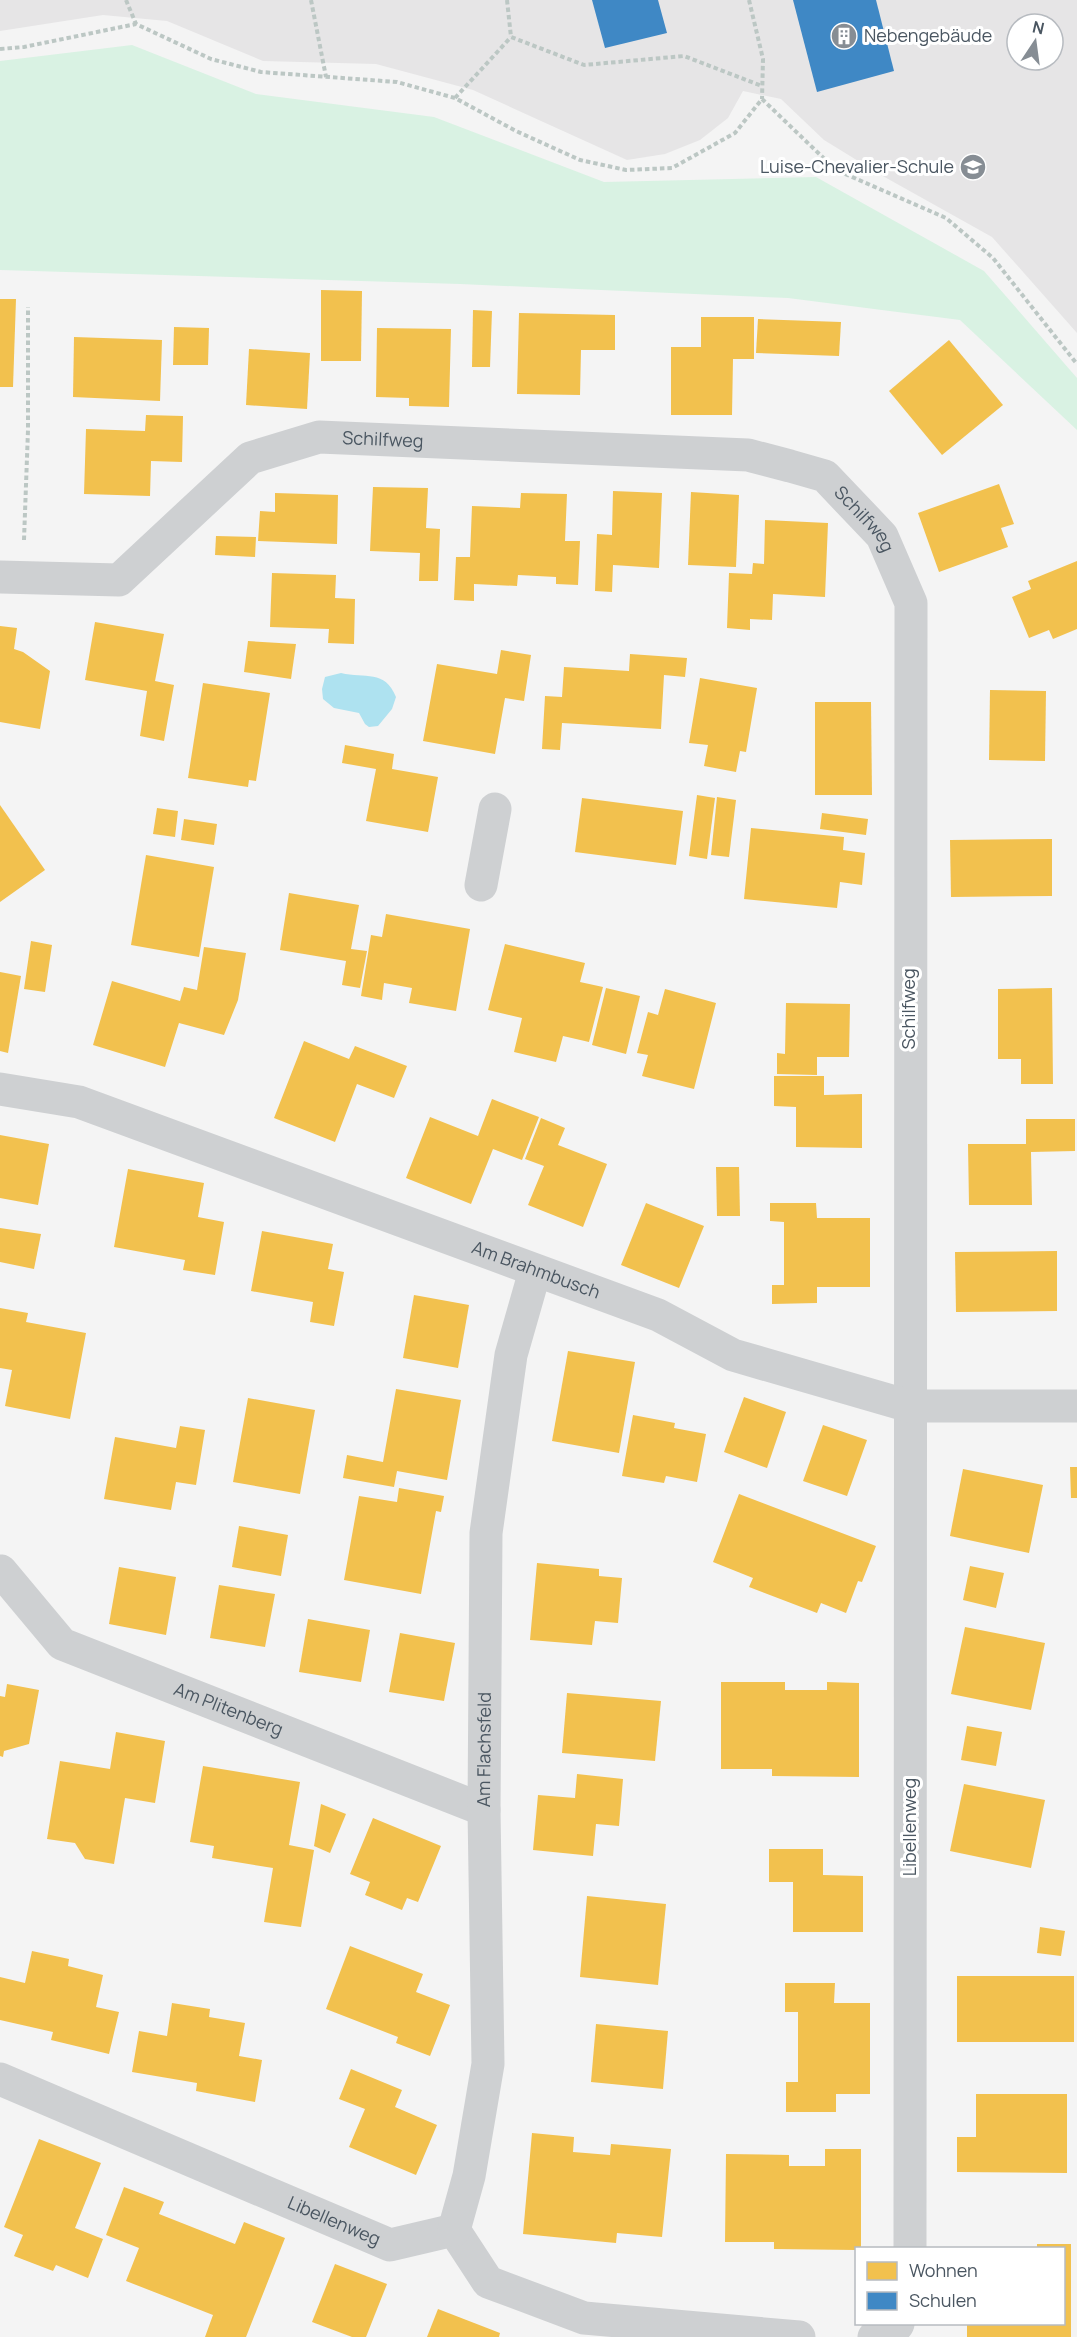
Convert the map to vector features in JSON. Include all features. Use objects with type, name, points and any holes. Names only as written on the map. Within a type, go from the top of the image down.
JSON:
[{"type":"street","name":"Schilfweg","points":[[11,577],[119,580],[250,458],[319,437],[748,454],[825,476],[882,536],[911,603],[909,1406]]},
{"type":"street","points":[[482,885],[495,809]]},
{"type":"street","name":"Am Brahmbusch","points":[[0,1089],[79,1102],[658,1315],[734,1356],[909,1406],[1077,1406]]},
{"type":"street","name":"Am Flachsfeld","points":[[454,2230],[469,2176],[488,2064],[484,1810],[486,1533],[511,1355],[535,1271]]},
{"type":"street","name":"Libellenweg","points":[[909,1406],[910,2247]]},
{"type":"street","name":"Am Plitenberg","points":[[1,1571],[62,1644],[484,1810]]},
{"type":"street","name":"Libellenweg","points":[[0,2079],[390,2245],[454,2230]]},
{"type":"street","points":[[454,2230],[488,2282],[584,2318],[799,2337]]},
{"type":"street","points":[[874,2337],[892,2332],[897,2325]]},
{"type":"path","points":[[126,0],[136,24]]},
{"type":"path","points":[[311,0],[326,77]]},
{"type":"path","points":[[455,98],[511,37],[507,0]]},
{"type":"path","points":[[0,49],[24,47],[136,24],[211,59],[261,72],[397,82],[455,98],[516,131],[579,160],[626,170],[672,168],[735,133],[762,99],[762,59],[749,0]]},
{"type":"path","points":[[511,37],[584,65],[684,56],[762,86]]},
{"type":"path","points":[[762,99],[836,170],[946,218],[993,258],[1077,364]]},
{"type":"path","points":[[11,577],[28,430],[28,306]]},
{"type":"shaded area","name":"Luise-Chevalier-Schule","points":[[0,0],[1077,0],[1077,333],[992,237],[881,175],[824,140],[781,99],[743,91],[728,118],[700,140],[665,154],[627,160],[473,90],[376,64],[263,61],[167,21],[103,15],[0,31]]},
{"type":"green space","points":[[132,45],[256,94],[434,117],[604,182],[816,177],[984,271],[1077,378],[1077,430],[960,320],[788,298],[460,284],[0,270],[0,61]]},
{"type":"water","points":[[341,673],[380,679],[391,688],[396,697],[392,709],[378,726],[369,727],[359,713],[334,708],[323,699],[322,689],[325,677]]},
{"type":"building: Wohnen","points":[[321,290],[362,291],[361,361],[321,361]]},
{"type":"building: Wohnen","points":[[0,299],[16,299],[13,387],[0,387]]},
{"type":"building: Wohnen","points":[[473,310],[492,311],[490,367],[472,367]]},
{"type":"building: Wohnen","points":[[519,313],[615,315],[615,350],[581,350],[580,395],[517,394]]},
{"type":"building: Wohnen","points":[[701,317],[754,317],[754,359],[733,359],[732,415],[671,415],[671,347],[701,347]]},
{"type":"building: Wohnen","points":[[758,319],[841,322],[839,356],[756,353]]},
{"type":"building: Wohnen","points":[[174,327],[209,328],[208,365],[173,365]]},
{"type":"building: Wohnen","points":[[377,328],[451,329],[449,407],[409,406],[409,398],[376,397]]},
{"type":"building: Wohnen","points":[[74,337],[162,340],[160,401],[73,397]]},
{"type":"building: Wohnen","points":[[949,340],[1003,405],[942,455],[889,391]]},
{"type":"building: Wohnen","points":[[249,349],[310,353],[307,409],[246,405]]},
{"type":"building: Wohnen","points":[[146,415],[183,416],[182,462],[151,461],[150,496],[84,494],[86,429],[145,431]]},
{"type":"building: Wohnen","points":[[999,484],[1014,524],[1001,528],[1008,547],[939,572],[918,513]]},
{"type":"building: Wohnen","points":[[373,487],[428,488],[426,528],[440,529],[438,581],[419,581],[420,553],[370,551]]},
{"type":"building: Wohnen","points":[[613,491],[662,493],[659,568],[613,565],[612,592],[595,591],[597,534],[612,535]]},
{"type":"building: Wohnen","points":[[691,492],[739,495],[736,567],[688,565]]},
{"type":"building: Wohnen","points":[[275,493],[338,495],[337,544],[258,541],[260,511],[275,512]]},
{"type":"building: Wohnen","points":[[521,493],[567,494],[565,541],[580,541],[578,585],[556,584],[556,577],[518,575],[517,586],[474,584],[474,601],[454,600],[456,557],[470,557],[472,506],[520,508]]},
{"type":"building: Wohnen","points":[[765,520],[828,523],[825,597],[773,594],[772,620],[750,619],[750,630],[727,628],[729,573],[752,574],[753,563],[764,564]]},
{"type":"building: Wohnen","points":[[216,536],[256,537],[255,557],[215,555]]},
{"type":"building: Wohnen","points":[[1077,561],[1077,629],[1053,639],[1049,630],[1029,638],[1012,597],[1031,589],[1028,581]]},
{"type":"building: Wohnen","points":[[272,573],[336,575],[335,598],[355,599],[354,644],[328,643],[329,629],[270,627]]},
{"type":"building: Wohnen","points":[[95,622],[164,634],[155,681],[174,685],[164,741],[140,736],[147,691],[85,680]]},
{"type":"building: Wohnen","points":[[0,626],[17,628],[14,649],[23,652],[50,671],[40,729],[0,722]]},
{"type":"building: Wohnen","points":[[248,641],[296,644],[291,679],[244,672]]},
{"type":"building: Wohnen","points":[[501,650],[531,655],[524,701],[505,698],[495,754],[423,741],[437,664],[497,674]]},
{"type":"building: Wohnen","points":[[630,654],[687,658],[685,677],[664,675],[661,729],[562,723],[560,750],[542,749],[545,696],[562,697],[564,667],[629,671]]},
{"type":"building: Wohnen","points":[[700,678],[757,688],[746,752],[740,751],[736,772],[704,766],[708,745],[689,743]]},
{"type":"building: Wohnen","points":[[203,683],[270,693],[256,781],[249,780],[248,787],[188,778]]},
{"type":"building: Wohnen","points":[[990,690],[1046,691],[1045,761],[989,760]]},
{"type":"building: Wohnen","points":[[815,702],[871,702],[872,795],[815,795]]},
{"type":"building: Wohnen","points":[[345,745],[394,754],[392,769],[438,777],[428,832],[366,821],[376,769],[342,763]]},
{"type":"building: Wohnen","points":[[697,795],[715,798],[707,859],[689,856]]},
{"type":"building: Wohnen","points":[[717,797],[736,800],[729,857],[711,855]]},
{"type":"building: Wohnen","points":[[582,798],[683,811],[676,865],[575,852]]},
{"type":"building: Wohnen","points":[[0,805],[45,870],[0,902]]},
{"type":"building: Wohnen","points":[[157,808],[178,811],[175,837],[153,834]]},
{"type":"building: Wohnen","points":[[822,813],[868,819],[866,835],[820,829]]},
{"type":"building: Wohnen","points":[[184,819],[217,824],[214,845],[181,840]]},
{"type":"building: Wohnen","points":[[751,828],[844,837],[843,850],[865,853],[862,885],[840,882],[837,908],[744,899]]},
{"type":"building: Wohnen","points":[[1052,839],[1052,896],[951,897],[950,840]]},
{"type":"building: Wohnen","points":[[146,855],[214,867],[199,957],[131,945]]},
{"type":"building: Wohnen","points":[[289,893],[359,905],[351,949],[367,951],[360,988],[342,985],[346,961],[280,950]]},
{"type":"building: Wohnen","points":[[386,914],[470,929],[456,1011],[409,1003],[412,988],[384,983],[382,1000],[361,996],[371,935],[382,937]]},
{"type":"building: Wohnen","points":[[31,941],[52,945],[45,992],[24,989]]},
{"type":"building: Wohnen","points":[[505,944],[585,963],[580,982],[603,987],[589,1042],[563,1036],[556,1062],[514,1052],[522,1018],[488,1010]]},
{"type":"building: Wohnen","points":[[204,947],[246,953],[238,1000],[224,1035],[179,1023],[165,1067],[93,1045],[112,981],[180,1001],[184,987],[197,990]]},
{"type":"building: Wohnen","points":[[0,972],[21,976],[8,1053],[0,1051]]},
{"type":"building: Wohnen","points":[[606,988],[640,996],[626,1054],[592,1045]]},
{"type":"building: Wohnen","points":[[1052,988],[1053,1084],[1021,1084],[1021,1059],[998,1059],[998,989]]},
{"type":"building: Wohnen","points":[[665,989],[716,1003],[694,1089],[642,1076],[648,1055],[637,1053],[648,1012],[658,1015]]},
{"type":"building: Wohnen","points":[[786,1003],[850,1004],[849,1057],[817,1057],[817,1075],[777,1074],[777,1053],[785,1054]]},
{"type":"building: Wohnen","points":[[304,1041],[349,1059],[355,1046],[407,1066],[394,1098],[357,1084],[335,1142],[274,1118]]},
{"type":"building: Wohnen","points":[[774,1076],[824,1076],[824,1095],[862,1094],[862,1148],[796,1147],[796,1107],[774,1106]]},
{"type":"building: Wohnen","points":[[492,1099],[539,1117],[522,1160],[493,1149],[471,1204],[406,1178],[430,1117],[478,1136]]},
{"type":"building: Wohnen","points":[[541,1118],[565,1128],[558,1145],[607,1164],[583,1227],[528,1205],[544,1166],[525,1159]]},
{"type":"building: Wohnen","points":[[1026,1119],[1075,1119],[1075,1151],[1031,1152],[1032,1205],[969,1205],[968,1144],[1026,1144]]},
{"type":"building: Wohnen","points":[[0,1135],[49,1144],[38,1205],[0,1198]]},
{"type":"building: Wohnen","points":[[716,1167],[739,1167],[740,1216],[717,1216]]},
{"type":"building: Wohnen","points":[[128,1169],[204,1183],[198,1217],[224,1222],[215,1275],[183,1270],[185,1260],[114,1247]]},
{"type":"building: Wohnen","points":[[646,1203],[704,1226],[679,1288],[621,1265]]},
{"type":"building: Wohnen","points":[[770,1203],[816,1203],[817,1218],[870,1218],[870,1287],[817,1287],[817,1303],[772,1304],[772,1285],[784,1285],[784,1222],[770,1221]]},
{"type":"building: Wohnen","points":[[0,1228],[41,1234],[34,1269],[0,1262]]},
{"type":"building: Wohnen","points":[[262,1231],[333,1244],[328,1269],[344,1272],[334,1326],[310,1322],[313,1302],[251,1291]]},
{"type":"building: Wohnen","points":[[1057,1251],[1057,1311],[956,1312],[955,1252]]},
{"type":"building: Wohnen","points":[[414,1295],[469,1305],[458,1368],[403,1358]]},
{"type":"building: Wohnen","points":[[0,1308],[28,1313],[26,1322],[86,1333],[70,1419],[5,1406],[12,1370],[0,1368]]},
{"type":"building: Wohnen","points":[[568,1351],[635,1362],[619,1453],[552,1441]]},
{"type":"building: Wohnen","points":[[396,1389],[461,1400],[447,1480],[397,1471],[394,1487],[343,1478],[347,1455],[383,1462]]},
{"type":"building: Wohnen","points":[[744,1397],[786,1412],[767,1468],[724,1452]]},
{"type":"building: Wohnen","points":[[248,1398],[315,1410],[300,1494],[233,1482]]},
{"type":"building: Wohnen","points":[[633,1415],[675,1423],[674,1428],[706,1434],[697,1482],[666,1476],[664,1483],[622,1476]]},
{"type":"building: Wohnen","points":[[823,1425],[867,1440],[847,1496],[803,1481]]},
{"type":"building: Wohnen","points":[[180,1426],[205,1430],[196,1485],[176,1482],[171,1510],[104,1499],[115,1437],[176,1448]]},
{"type":"building: Wohnen","points":[[1070,1467],[1077,1467],[1077,1498],[1071,1498]]},
{"type":"building: Wohnen","points":[[963,1469],[1043,1485],[1029,1553],[950,1536]]},
{"type":"building: Wohnen","points":[[399,1488],[444,1496],[441,1512],[436,1511],[421,1594],[344,1580],[359,1496],[397,1502]]},
{"type":"building: Wohnen","points":[[739,1494],[876,1546],[862,1582],[858,1581],[846,1613],[821,1603],[817,1613],[749,1587],[753,1578],[713,1562]]},
{"type":"building: Wohnen","points":[[239,1526],[288,1535],[281,1576],[232,1567]]},
{"type":"building: Wohnen","points":[[537,1563],[599,1569],[599,1576],[622,1578],[618,1623],[595,1621],[592,1645],[530,1640]]},
{"type":"building: Wohnen","points":[[970,1566],[1004,1573],[996,1608],[963,1600]]},
{"type":"building: Wohnen","points":[[119,1567],[176,1577],[166,1635],[109,1624]]},
{"type":"building: Wohnen","points":[[219,1585],[275,1594],[265,1647],[210,1638]]},
{"type":"building: Wohnen","points":[[308,1619],[370,1630],[361,1682],[299,1672]]},
{"type":"building: Wohnen","points":[[965,1627],[1045,1643],[1031,1710],[951,1694]]},
{"type":"building: Wohnen","points":[[400,1633],[455,1643],[444,1701],[389,1692]]},
{"type":"building: Wohnen","points":[[721,1682],[785,1682],[785,1690],[827,1690],[827,1682],[859,1683],[859,1777],[772,1776],[772,1769],[721,1769]]},
{"type":"building: Wohnen","points":[[7,1684],[39,1690],[29,1744],[4,1751],[3,1757],[0,1756],[0,1696],[5,1697]]},
{"type":"building: Wohnen","points":[[567,1693],[661,1701],[655,1761],[562,1753]]},
{"type":"building: Wohnen","points":[[967,1726],[1002,1732],[996,1766],[961,1760]]},
{"type":"building: Wohnen","points":[[116,1732],[165,1741],[155,1803],[125,1798],[114,1864],[85,1859],[75,1843],[47,1839],[60,1761],[110,1769]]},
{"type":"building: Wohnen","points":[[203,1766],[300,1782],[289,1845],[314,1850],[301,1927],[264,1922],[273,1868],[212,1858],[214,1846],[190,1842]]},
{"type":"building: Wohnen","points":[[577,1774],[623,1779],[619,1826],[596,1824],[593,1856],[533,1850],[538,1795],[575,1798]]},
{"type":"building: Wohnen","points":[[964,1784],[1045,1800],[1031,1868],[950,1851]]},
{"type":"building: Wohnen","points":[[321,1804],[346,1814],[330,1853],[314,1846]]},
{"type":"building: Wohnen","points":[[373,1818],[441,1846],[418,1902],[407,1898],[402,1910],[365,1895],[370,1882],[350,1874]]},
{"type":"building: Wohnen","points":[[769,1849],[823,1849],[823,1875],[863,1876],[863,1932],[793,1932],[793,1882],[769,1882]]},
{"type":"building: Wohnen","points":[[587,1896],[666,1904],[658,1985],[580,1977]]},
{"type":"building: Wohnen","points":[[1040,1927],[1065,1931],[1061,1956],[1037,1953]]},
{"type":"building: Wohnen","points":[[350,1946],[423,1974],[416,1992],[450,2005],[430,2056],[396,2043],[398,2037],[326,2009]]},
{"type":"building: Wohnen","points":[[32,1951],[69,1959],[68,1966],[103,1975],[96,2007],[119,2012],[109,2054],[51,2040],[53,2032],[0,2020],[0,1977],[25,1983]]},
{"type":"building: Wohnen","points":[[957,1976],[1074,1976],[1074,2042],[957,2042]]},
{"type":"building: Wohnen","points":[[785,1983],[835,1983],[834,2003],[870,2003],[870,2094],[836,2094],[836,2112],[786,2112],[786,2082],[798,2082],[798,2012],[785,2012]]},
{"type":"building: Wohnen","points":[[172,2003],[210,2009],[209,2017],[245,2023],[239,2056],[262,2060],[255,2102],[196,2091],[197,2083],[132,2072],[139,2031],[167,2036]]},
{"type":"building: Wohnen","points":[[596,2024],[668,2031],[663,2089],[591,2082]]},
{"type":"building: Wohnen","points":[[351,2069],[402,2090],[395,2107],[437,2125],[416,2175],[349,2147],[365,2109],[339,2099]]},
{"type":"building: Wohnen","points":[[976,2094],[1067,2094],[1067,2173],[957,2172],[957,2137],[976,2137]]},
{"type":"building: Wohnen","points":[[532,2133],[574,2137],[573,2152],[610,2155],[611,2144],[671,2149],[662,2237],[617,2233],[616,2243],[523,2234]]},
{"type":"building: Wohnen","points":[[39,2139],[101,2163],[75,2228],[103,2239],[88,2278],[56,2265],[53,2271],[14,2256],[23,2235],[4,2227]]},
{"type":"building: Wohnen","points":[[825,2149],[861,2149],[861,2247],[855,2247],[855,2250],[774,2249],[774,2242],[725,2242],[726,2154],[789,2155],[789,2166],[825,2166]]},
{"type":"building: Wohnen","points":[[124,2187],[164,2202],[159,2214],[235,2244],[244,2222],[285,2238],[246,2337],[205,2337],[213,2315],[126,2281],[139,2248],[106,2235]]},
{"type":"building: Wohnen","points":[[1037,2244],[1071,2244],[1071,2337],[967,2337],[967,2325],[1065,2325],[1065,2247],[1037,2247]]},
{"type":"building: Wohnen","points":[[335,2264],[387,2284],[366,2337],[352,2337],[312,2322]]},
{"type":"building: Wohnen","points":[[438,2309],[500,2333],[499,2337],[427,2337]]},
{"type":"building: Schulen","points":[[592,0],[658,0],[667,33],[605,48]]},
{"type":"building: Schulen","name":"Nebengebäude","points":[[793,0],[876,0],[894,71],[817,92]]},
{"type":"place","name":"Nebengebäude","points":[[844,36]]},
{"type":"place","name":"Luise-Chevalier-Schule","points":[[973,167]]}]
